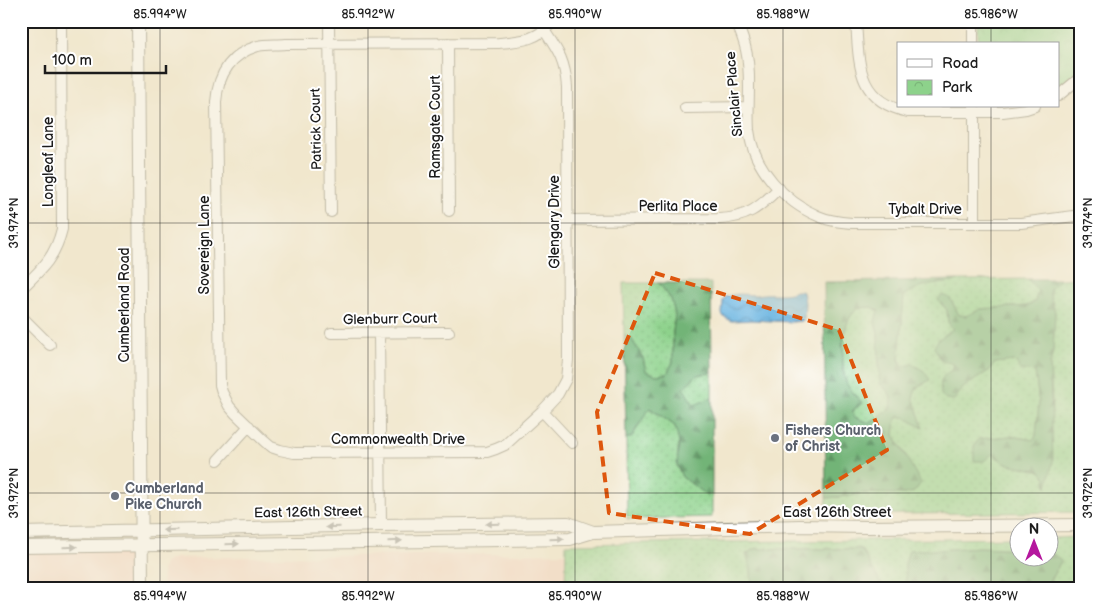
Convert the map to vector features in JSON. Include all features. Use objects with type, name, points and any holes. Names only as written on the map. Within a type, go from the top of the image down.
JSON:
[{"type":"main road","name":"Cumberland Road","points":[[138,21],[142,588]]},
{"type":"main road","name":"East 126th Street","points":[[21,533],[568,523],[593,532]]},
{"type":"main road","name":"East 126th Street","points":[[21,547],[570,539],[593,532],[800,526],[1081,524]]},
{"type":"street","name":"Longleaf Lane","points":[[21,289],[52,256],[62,230],[61,21]]},
{"type":"street","name":"Patrick Court","points":[[329,21],[330,212]]},
{"type":"street","points":[[329,44],[499,43],[522,41],[535,36],[553,21]]},
{"type":"street","name":"Sinclair Place","points":[[736,21],[746,52],[748,107],[753,146],[765,171],[779,188]]},
{"type":"street","points":[[856,21],[860,70],[866,84],[879,100],[897,110],[908,112],[974,109],[1003,112],[1029,108]]},
{"type":"street","points":[[973,21],[973,42]]},
{"type":"street","name":"Glengary Drive","points":[[542,411],[558,394],[566,379],[568,370],[566,75],[563,62],[544,30]]},
{"type":"street","name":"Ramsgate Court","points":[[448,43],[449,211]]},
{"type":"street","name":"Sovereign Lane","points":[[248,426],[229,406],[222,392],[219,376],[216,102],[219,81],[226,68],[234,59],[258,46],[329,44]]},
{"type":"street","points":[[1060,94],[1081,77]]},
{"type":"street","points":[[685,108],[748,107]]},
{"type":"street","points":[[974,109],[974,223]]},
{"type":"street","name":"Perlita Place","points":[[568,220],[718,220],[735,218],[759,206],[779,188]]},
{"type":"street","name":"Tybalt Drive","points":[[779,188],[787,197],[801,207],[819,216],[834,221],[852,223],[1021,223],[1081,215]]},
{"type":"street","points":[[21,316],[50,345]]},
{"type":"street","name":"Glenburr Court","points":[[331,333],[449,332]]},
{"type":"street","points":[[379,333],[381,525]]},
{"type":"street","points":[[542,411],[572,443]]},
{"type":"street","name":"Commonwealth Drive","points":[[248,426],[271,446],[294,453],[486,452],[496,450],[505,445],[542,411]]},
{"type":"street","points":[[218,460],[248,426]]},
{"type":"highlighted area","points":[[655,273],[839,330],[887,450],[750,534],[609,513],[597,412]]},
{"type":"shaded area","points":[[121,550],[132,555],[133,588],[21,588],[21,552]]},
{"type":"shaded area","points":[[566,553],[565,588],[162,588],[164,563],[175,558]]},
{"type":"green space","points":[[978,21],[1081,21],[1081,71],[1075,79],[1060,89],[1060,42],[978,42]]},
{"type":"green space","points":[[1081,278],[1081,512],[827,515],[826,498],[863,493],[906,494],[907,457],[894,435],[896,418],[904,417],[922,427],[913,397],[917,387],[902,367],[899,358],[904,294],[922,286],[958,280],[1028,279],[1038,290],[1035,302],[1027,306],[981,309],[966,316],[959,315],[950,298],[938,300],[947,310],[948,322],[953,330],[946,333],[951,363],[954,365],[952,370],[946,374],[954,400],[963,387],[990,370],[995,363],[1014,360],[1018,365],[1035,371],[1039,403],[1036,436],[1033,440],[1011,436],[979,439],[975,461],[992,454],[1015,465],[1041,471],[1046,478],[1046,485],[1051,438],[1052,400],[1050,364],[1053,351],[1055,312],[1050,288],[1060,279]]},
{"type":"green space","points":[[1028,279],[1060,279],[1050,289],[1055,312],[1053,351],[1050,364],[1053,461],[1047,487],[1046,478],[1041,471],[1004,463],[992,454],[984,461],[974,461],[974,446],[979,439],[1011,436],[1033,440],[1036,436],[1039,403],[1035,371],[1020,370],[1014,361],[995,363],[990,370],[964,387],[954,400],[946,399],[941,395],[941,383],[943,377],[952,370],[954,365],[942,361],[934,347],[939,339],[953,329],[948,322],[947,310],[938,300],[942,295],[950,298],[959,315],[966,316],[981,309],[1027,306],[1035,302],[1038,291]]},
{"type":"green space","points":[[958,280],[922,286],[904,295],[899,359],[902,367],[912,364],[924,371],[930,380],[917,387],[913,397],[923,428],[904,417],[896,418],[894,435],[921,483],[914,492],[906,494],[863,493],[826,498],[824,282]],"holes":[[[872,307],[879,311],[875,322],[878,333],[880,384],[889,393],[891,401],[890,409],[870,423],[856,418],[852,413],[862,403],[851,390],[844,376],[843,344],[845,329],[851,315],[858,308]]]},
{"type":"green space","points":[[623,283],[659,283],[671,299],[675,314],[673,362],[667,374],[655,375],[646,371],[643,358],[631,338],[624,335]]},
{"type":"green space","points":[[659,283],[711,283],[712,371],[697,375],[683,388],[694,405],[712,398],[712,494],[707,495],[682,477],[677,465],[679,442],[675,426],[650,408],[632,437],[626,439],[624,335],[631,338],[643,358],[646,371],[656,375],[667,374],[673,362],[675,314],[671,299]]},
{"type":"green space","points":[[872,307],[879,311],[875,322],[878,333],[880,384],[889,392],[891,400],[890,409],[870,423],[856,418],[851,413],[862,403],[847,385],[843,369],[843,353],[845,330],[850,317],[858,308]]},
{"type":"green space","points":[[712,371],[712,398],[694,406],[683,388],[697,375]]},
{"type":"green space","points":[[649,408],[675,426],[679,442],[677,465],[682,477],[707,495],[712,494],[712,517],[627,519],[626,439],[632,437]]},
{"type":"green space","points":[[1081,537],[1081,588],[1046,588],[1060,566],[1060,538]]},
{"type":"green space","points":[[1010,538],[1010,549],[980,547],[909,550],[905,564],[906,588],[881,588],[881,584],[861,549],[754,549],[746,554],[751,569],[752,588],[565,588],[566,544]]},
{"type":"green space","points":[[980,547],[1010,549],[1010,566],[1058,566],[1046,588],[906,588],[905,564],[909,550]]},
{"type":"green space","points":[[755,549],[861,549],[881,584],[881,588],[752,588],[751,569],[746,554]]},
{"type":"water","points":[[796,291],[803,292],[805,303],[804,319],[801,321],[731,321],[722,314],[723,301],[729,295],[784,294]]},
{"type":"place","name":"Fishers Church of Christ","points":[[775,438]]},
{"type":"place","name":"Cumberland Pike Church","points":[[115,496]]}]
